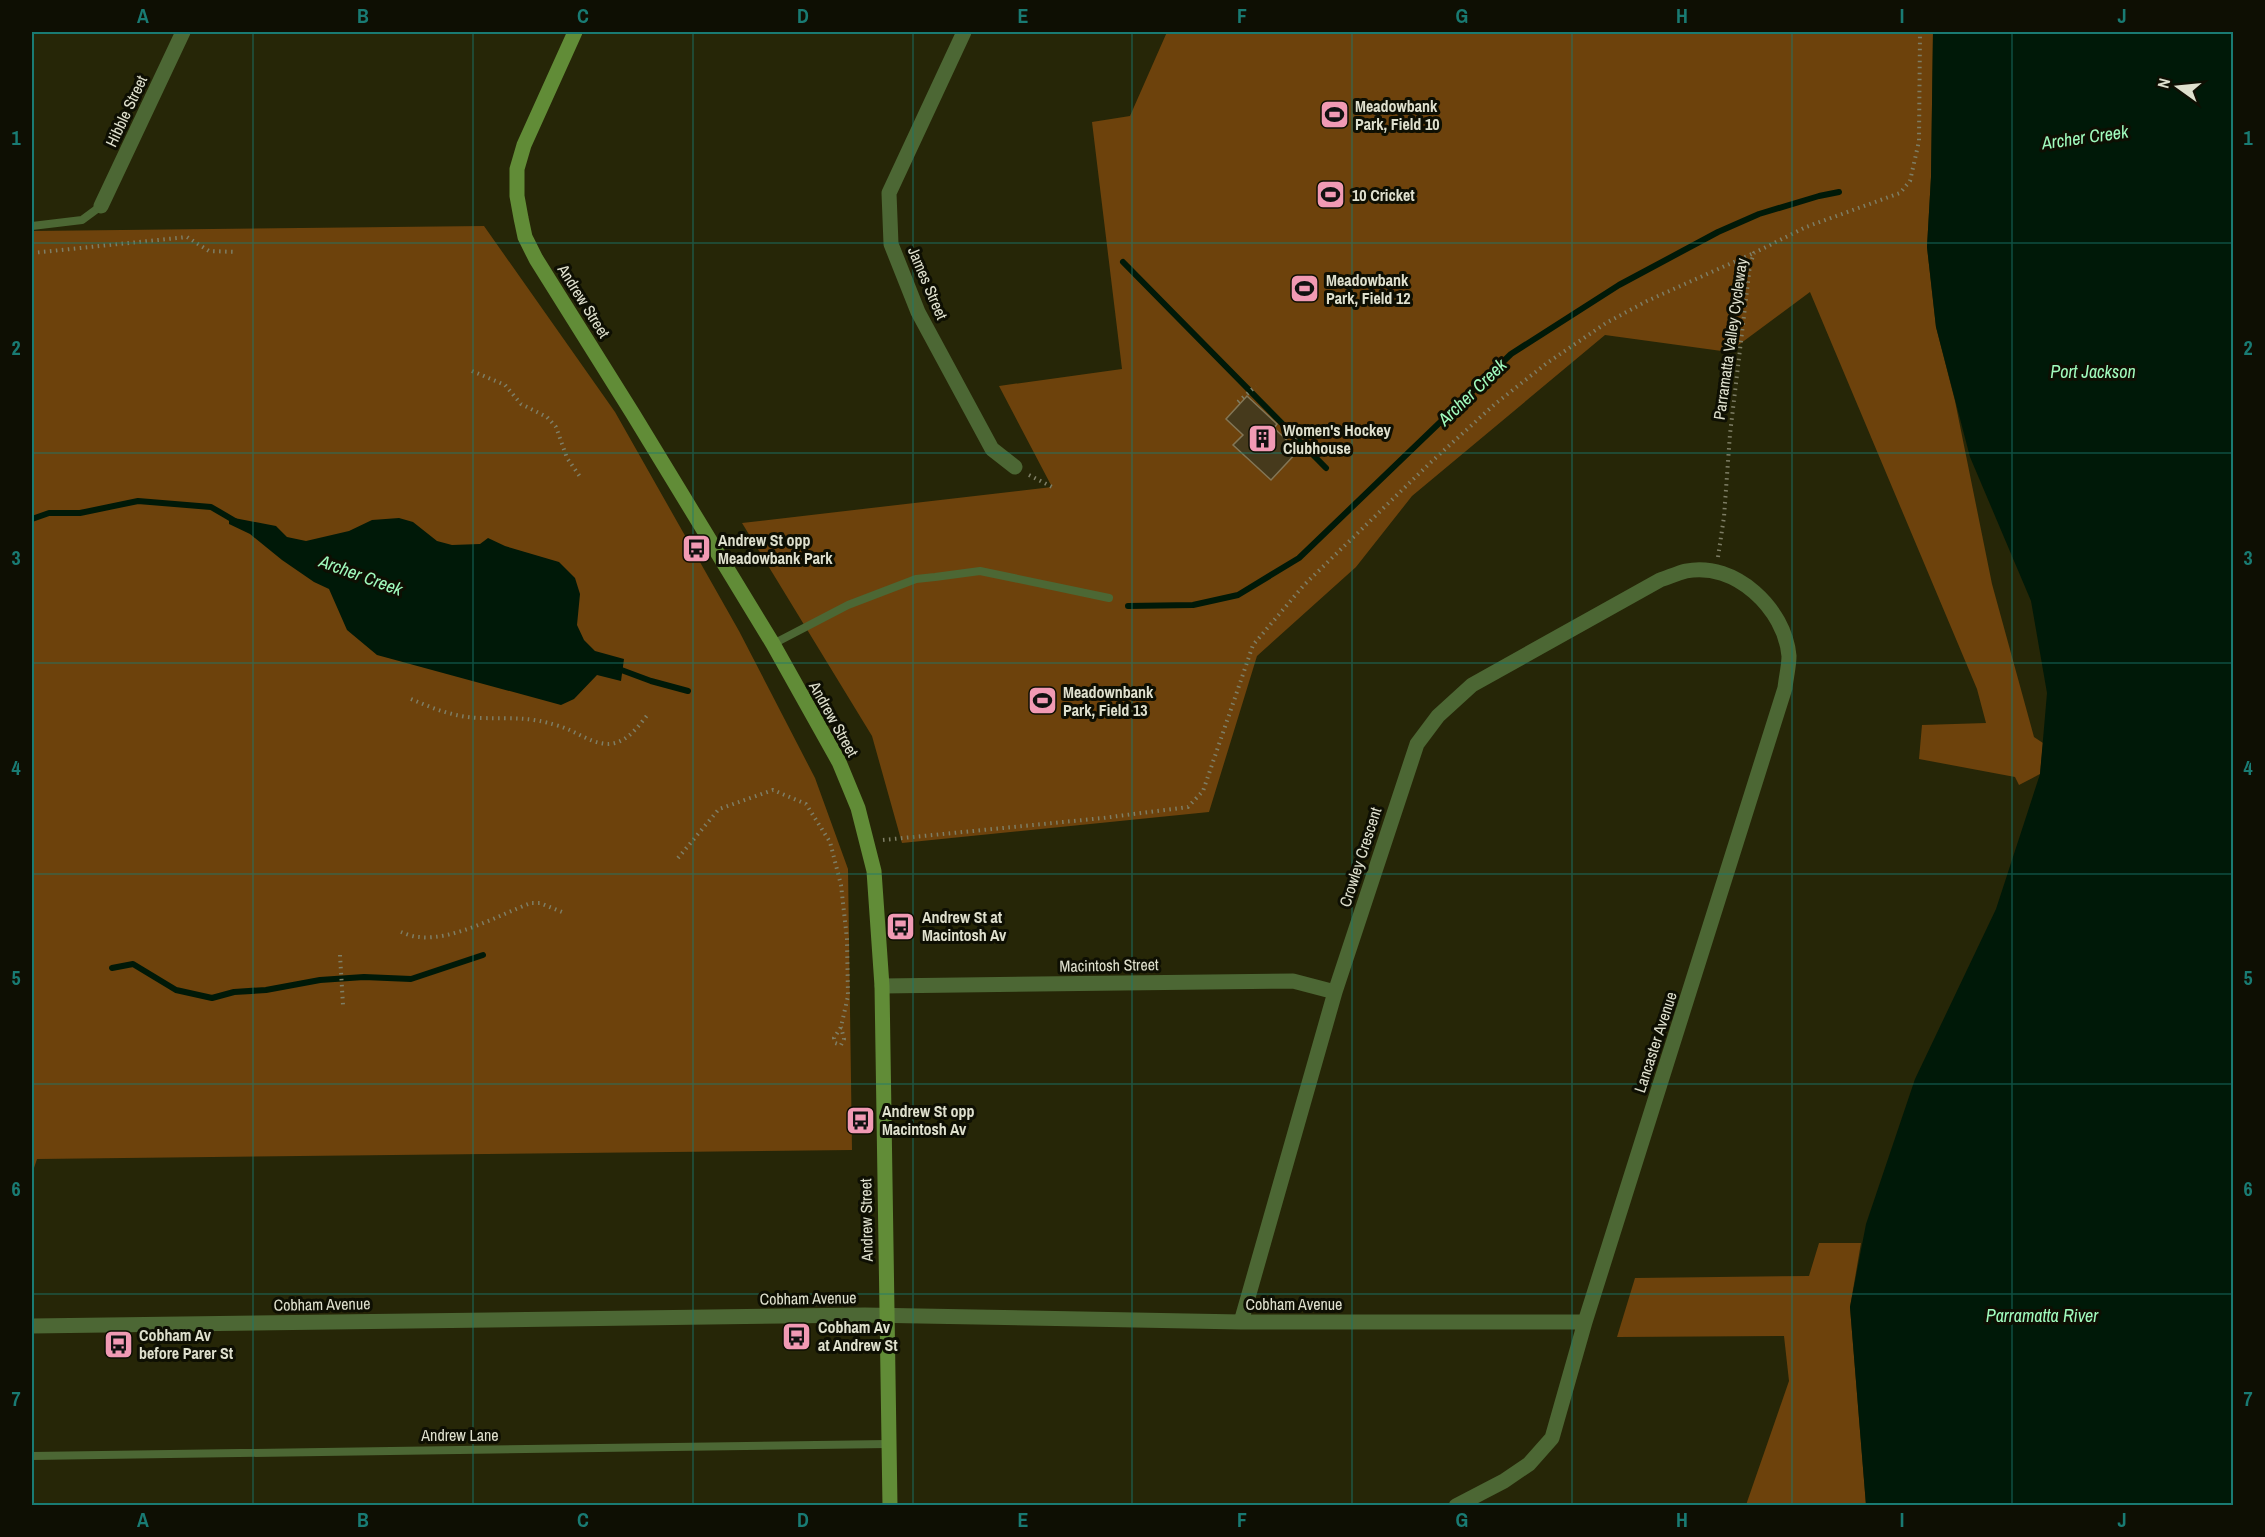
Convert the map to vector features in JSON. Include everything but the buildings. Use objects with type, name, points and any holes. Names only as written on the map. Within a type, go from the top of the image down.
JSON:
[{"type":"main road","name":"Andrew Street","points":[[575,32],[524,144],[517,169],[517,196],[525,237],[536,259],[772,644],[839,762],[858,808],[868,842],[874,871],[882,986],[890,1506]]},
{"type":"street","name":"Hibble Street","points":[[101,206],[183,32]]},
{"type":"street","name":"James Street","points":[[964,32],[889,193],[891,244],[918,312],[992,449],[1015,467]]},
{"type":"street","name":"Crowley Crescent","points":[[1241,1322],[1335,992],[1417,744],[1438,716],[1472,685],[1660,580],[1688,571],[1715,572]]},
{"type":"street","name":"Lancaster Avenue","points":[[1456,1506],[1504,1481],[1528,1464],[1551,1438],[1585,1322],[1785,688],[1789,656],[1781,627],[1765,601],[1741,582],[1715,572]]},
{"type":"street","name":"Macintosh Street","points":[[882,986],[1293,981],[1335,992]]},
{"type":"street","name":"Cobham Avenue","points":[[32,1326],[886,1316],[1241,1322],[1585,1322]]},
{"type":"lane","points":[[32,226],[82,220],[101,206]]},
{"type":"lane","points":[[772,644],[848,605],[916,579],[980,571],[1109,598]]},
{"type":"lane","name":"Andrew Lane","points":[[32,1456],[888,1444]]},
{"type":"path","name":"Parramatta Valley Cycleway","points":[[1715,572],[1724,517],[1730,434],[1750,265],[1754,253],[1806,227],[1900,194],[1910,181],[1919,141],[1920,32]]},
{"type":"path","points":[[32,253],[187,237],[209,251],[237,252]]},
{"type":"path","points":[[868,842],[1188,807],[1203,791],[1212,769],[1253,645],[1305,585],[1430,463],[1495,404],[1547,363],[1606,323],[1647,301],[1754,253]]},
{"type":"path","points":[[472,371],[505,385],[521,404],[547,417],[556,427],[567,459],[581,478]]},
{"type":"path","points":[[1238,402],[1256,386]]},
{"type":"path","points":[[1291,443],[1302,432]]},
{"type":"path","points":[[1015,467],[1052,487]]},
{"type":"path","points":[[411,699],[434,710],[455,715],[481,718],[534,718],[579,733],[600,744],[614,744],[626,739],[649,713]]},
{"type":"path","points":[[678,858],[718,810],[772,790],[806,804],[830,842],[841,885],[847,939],[848,996],[841,1027]]},
{"type":"path","points":[[401,932],[418,938],[437,937],[465,930],[531,903],[540,903],[562,912]]},
{"type":"path","points":[[340,955],[343,1005]]},
{"type":"shaded area","points":[[1167,32],[1933,32],[1931,177],[1927,247],[1936,327],[1955,401],[1992,584],[2034,737],[2043,743],[2040,774],[2019,785],[2015,777],[1919,759],[1922,725],[1986,723],[1977,689],[1810,292],[1729,352],[1605,335],[1412,496],[1356,567],[1257,656],[1209,812],[902,843],[872,736],[742,523],[1052,487],[999,386],[1122,369],[1092,122],[1130,116]]},
{"type":"shaded area","points":[[484,226],[615,412],[739,631],[815,778],[848,869],[852,1150],[37,1159],[32,1174],[32,231]]},
{"type":"shaded area","points":[[1819,1243],[1861,1243],[1850,1307],[1866,1505],[1746,1505],[1789,1381],[1784,1336],[1617,1337],[1635,1278],[1809,1276]]},
{"type":"water","name":"Parramatta River","points":[[1933,32],[2233,32],[2233,1505],[1866,1505],[1850,1307],[1866,1224],[1915,1079],[1996,909],[2040,774],[2047,693],[2031,601],[1970,457],[1936,327],[1927,247],[1931,177]]},
{"type":"water","points":[[229,517],[276,526],[287,537],[306,541],[349,531],[372,520],[399,518],[413,522],[437,541],[452,545],[480,544],[488,538],[505,546],[559,562],[575,578],[580,594],[577,625],[584,640],[595,651],[624,659],[621,681],[597,675],[574,699],[561,705],[377,655],[347,630],[329,589],[314,582],[282,560],[250,534],[229,524]]},
{"type":"waterway","name":"Archer Creek","points":[[1128,606],[1193,605],[1238,595],[1299,558],[1511,354],[1619,285],[1718,232],[1759,214],[1839,192]]},
{"type":"waterway","points":[[1123,262],[1326,468]]},
{"type":"waterway","name":"Archer Creek","points":[[32,519],[49,513],[80,513],[138,501],[211,507],[235,521]]},
{"type":"waterway","name":"Archer Creek","points":[[616,668],[688,691]]},
{"type":"waterway","points":[[112,968],[133,964],[176,990],[212,998],[234,992],[266,990],[320,980],[364,977],[411,979],[483,955]]},
{"type":"place","name":"Meadowbank Park, Field 10","points":[[1334,115]]},
{"type":"place","name":"10 Cricket","points":[[1331,195]]},
{"type":"place","name":"Meadowbank Park, Field 12","points":[[1305,289]]},
{"type":"place","name":"Women's Hockey Clubhouse","points":[[1262,439]]},
{"type":"place","name":"Andrew St opp Meadowbank Park","points":[[697,549]]},
{"type":"place","name":"Meadownbank Park, Field 13","points":[[1042,701]]},
{"type":"place","name":"Andrew St at Macintosh Av","points":[[901,926]]},
{"type":"place","name":"Andrew St opp Macintosh Av","points":[[861,1120]]},
{"type":"place","name":"Cobham Av at Andrew St","points":[[797,1336]]},
{"type":"place","name":"Cobham Av before Parer St","points":[[118,1344]]},
{"type":"water label","name":"Port Jackson","points":[[2093,371]]}]
